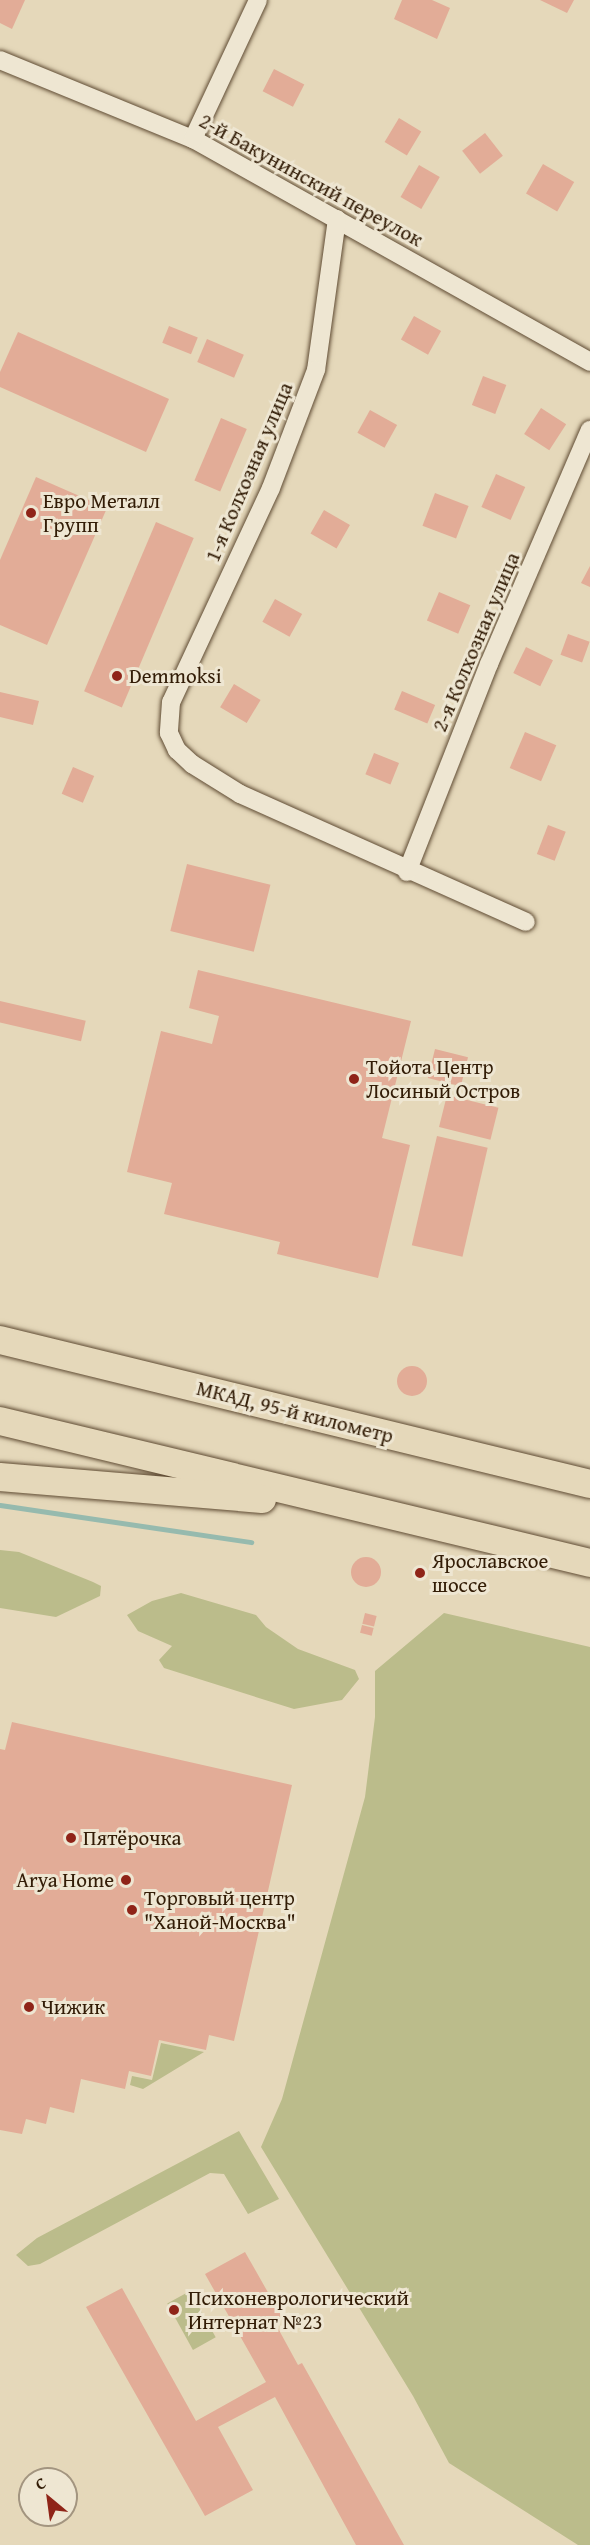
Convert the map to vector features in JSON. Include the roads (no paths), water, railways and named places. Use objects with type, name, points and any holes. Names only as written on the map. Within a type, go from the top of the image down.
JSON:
[{"type":"highway","name":"МКАД, 95-й километр","points":[[0,1340],[590,1484]]},
{"type":"highway","points":[[0,1421],[590,1563]]},
{"type":"highway","points":[[0,1477],[65,1484],[342,1504]]},
{"type":"street","points":[[193,139],[258,0]]},
{"type":"street","name":"2-й Бакунинский переулок","points":[[0,60],[193,139],[590,362]]},
{"type":"street","name":"1-я Колхозная улица","points":[[337,219],[316,370],[271,488],[171,702],[169,733],[177,750],[192,764],[240,794],[407,872]]},
{"type":"street","name":"2-я Колхозная улица","points":[[407,872],[489,664],[590,430]]},
{"type":"street","points":[[407,872],[526,922]]},
{"type":"waterway","points":[[0,1505],[251,1542]]},
{"type":"place","name":"Евро Металл Групп","points":[[31,513]]},
{"type":"place","name":"Demmoksi","points":[[117,676]]},
{"type":"place","name":"Тойота Центр Лосиный Остров","points":[[354,1079]]},
{"type":"place","name":"Ярославское шоссе","points":[[420,1573]]},
{"type":"place","name":"Пятёрочка","points":[[71,1838]]},
{"type":"place","name":"Arya Home","points":[[126,1880]]},
{"type":"place","name":"Торговый центр \"Ханой-Москва\"","points":[[132,1910]]},
{"type":"place","name":"Чижик","points":[[29,2007]]},
{"type":"place","name":"Психоневрологический Интернат №23","points":[[174,2310]]}]
